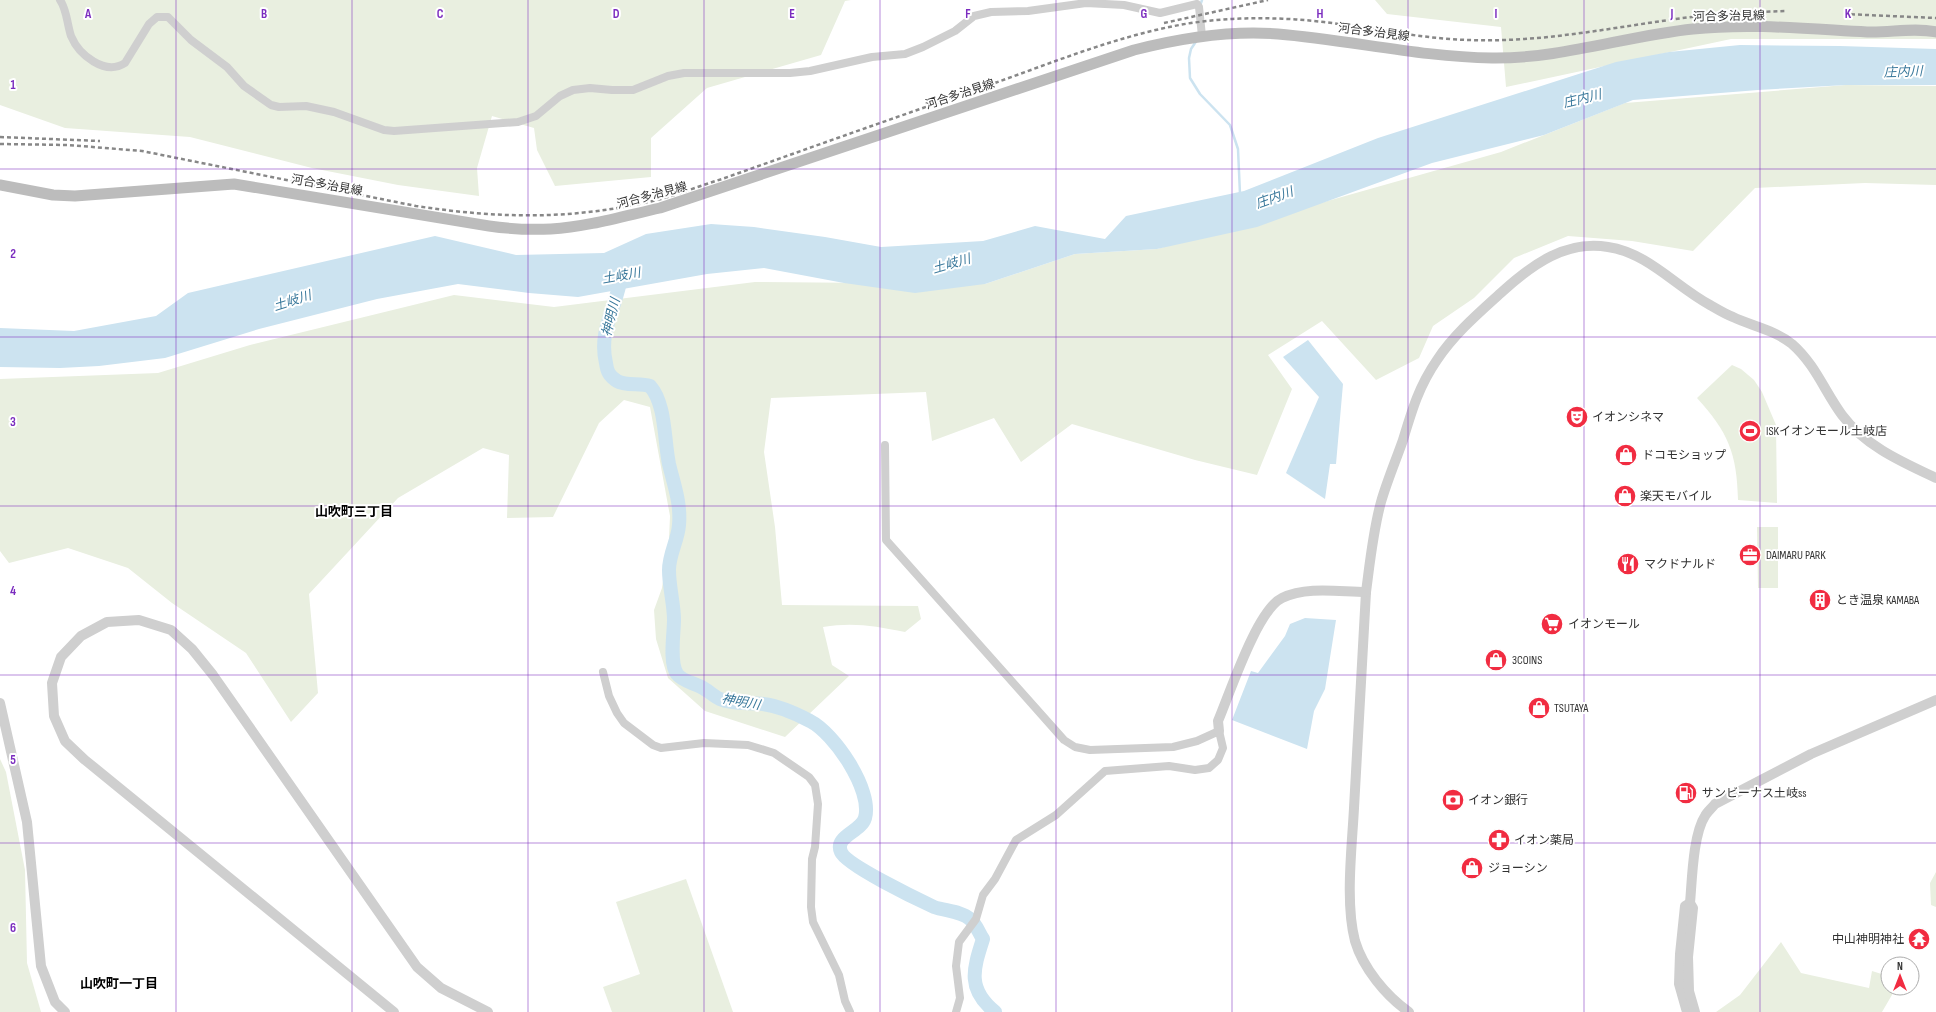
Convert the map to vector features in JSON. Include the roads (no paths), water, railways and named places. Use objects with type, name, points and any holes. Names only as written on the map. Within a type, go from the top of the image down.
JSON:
[{"type":"main road","name":"河合多治見線","points":[[0,185],[53,195],[75,196],[234,184],[489,226],[517,229],[552,229],[594,223],[660,208],[1134,50],[1170,40],[1202,36],[1277,34],[1452,55],[1493,58],[1544,55],[1684,30],[1725,27],[1885,32],[1923,29],[1936,32]]},
{"type":"street","points":[[60,0],[71,36],[81,51],[104,67],[119,67],[125,63],[149,24],[158,17],[168,17],[191,40],[227,67],[244,86],[271,105],[279,107],[306,106],[334,112],[384,130],[394,131],[518,122],[536,116],[560,96],[573,90],[590,88],[633,90],[668,76],[684,73],[790,74],[872,57],[905,54],[923,48],[955,30],[974,16],[991,12],[1028,10],[1086,3],[1124,5],[1160,13],[1197,4],[1199,7],[1202,36]]},
{"type":"street","points":[[1409,1012],[1385,989],[1363,961],[1355,941],[1351,918],[1353,827],[1366,592],[1371,550],[1381,503],[1420,386],[1438,358],[1462,328],[1534,265],[1566,249],[1607,246],[1631,253],[1656,267],[1687,291],[1708,304],[1733,317],[1764,328],[1791,343],[1810,363],[1843,416],[1856,431],[1885,453],[1936,478]]},
{"type":"street","points":[[885,445],[886,540],[1064,740],[1075,747],[1090,750],[1173,747],[1197,741],[1219,731]]},
{"type":"street","points":[[956,1012],[960,998],[956,966],[959,942],[976,919],[982,895],[995,879],[1016,840],[1056,815],[1105,771],[1169,766],[1195,770],[1209,768],[1218,760],[1223,748],[1218,721],[1258,625],[1268,610],[1281,598],[1301,592],[1366,592]]},
{"type":"street","points":[[394,1012],[85,760],[65,741],[54,716],[52,683],[60,657],[81,636],[107,622],[139,620],[171,630],[192,649],[213,675],[417,967],[441,988],[488,1012]]},
{"type":"street","points":[[603,672],[609,696],[617,713],[624,723],[653,745],[661,748],[704,743],[748,745],[774,753],[809,777],[815,785],[818,804],[815,847],[812,859],[811,907],[813,922],[839,975],[845,1001],[850,1012]]},
{"type":"street","points":[[1695,1012],[1689,991],[1688,957],[1693,908],[1690,903],[1699,833],[1704,816],[1715,804],[1810,754],[1936,700]]},
{"type":"street","points":[[0,703],[28,822],[41,966],[56,1002],[65,1012]]},
{"type":"street","points":[[1687,1012],[1679,984],[1680,954],[1685,906],[1690,903]]},
{"type":"water","points":[[1740,45],[1936,49],[1936,85],[1846,85],[1633,100],[1544,135],[1432,163],[1257,227],[1157,249],[1075,254],[985,284],[915,293],[844,283],[764,268],[707,274],[578,297],[529,293],[458,284],[377,299],[259,329],[165,358],[99,366],[60,368],[0,367],[0,328],[74,331],[156,316],[188,293],[435,236],[516,255],[604,253],[646,234],[711,224],[754,227],[881,247],[983,241],[1035,226],[1105,239],[1126,216],[1244,191],[1378,138],[1616,62],[1669,52]]},
{"type":"water","points":[[1308,340],[1343,384],[1336,464],[1330,464],[1325,499],[1286,473],[1319,397],[1283,357]]},
{"type":"water","points":[[1305,618],[1336,620],[1325,689],[1314,711],[1307,749],[1232,720],[1251,671],[1258,673],[1285,636],[1290,624]]},
{"type":"waterway","points":[[1197,40],[1191,49],[1189,58],[1190,78],[1200,94],[1230,125],[1238,149],[1240,194]]},
{"type":"waterway","name":"神明川","points":[[621,276],[606,329],[604,351],[607,368],[612,377],[620,383],[650,386],[659,402],[662,412],[667,454],[677,494],[679,509],[678,531],[669,564],[674,614],[672,648],[673,662],[677,674],[685,680],[704,688],[717,698],[725,701],[736,703],[758,703],[781,708],[810,721],[820,727],[830,737],[850,764],[863,793],[866,806],[863,823],[844,838],[841,842],[841,852],[846,858],[856,865],[899,890],[934,907],[962,914],[972,921],[983,939],[975,970],[976,987],[986,1004],[995,1012]]},
{"type":"railway","points":[[1164,23],[1268,0]]},
{"type":"railway","points":[[0,144],[68,145],[142,151],[416,206],[448,210],[509,215],[569,214],[630,206],[669,197],[1090,49],[1140,34],[1191,23],[1246,18],[1284,19],[1355,26],[1437,38],[1499,40],[1556,36],[1699,16],[1787,11]]},
{"type":"railway","points":[[1844,14],[1936,18]]},
{"type":"railway","points":[[0,137],[100,141]]},
{"type":"place","name":"イオンシネマ","points":[[1577,417]]},
{"type":"place","name":"ISKイオンモール土岐店","points":[[1750,431]]},
{"type":"place","name":"ドコモショップ","points":[[1626,455]]},
{"type":"place","name":"楽天モバイル","points":[[1625,496]]},
{"type":"place","name":"DAIMARU PARK","points":[[1750,555]]},
{"type":"place","name":"マクドナルド","points":[[1628,564]]},
{"type":"place","name":"とき温泉 KAMABA","points":[[1820,600]]},
{"type":"place","name":"イオンモール","points":[[1552,624]]},
{"type":"place","name":"3COINS","points":[[1496,660]]},
{"type":"place","name":"TSUTAYA","points":[[1539,708]]},
{"type":"place","name":"サンビーナス土岐ss","points":[[1686,793]]},
{"type":"place","name":"イオン銀行","points":[[1453,800]]},
{"type":"place","name":"イオン薬局","points":[[1499,840]]},
{"type":"place","name":"ジョーシン","points":[[1472,868]]},
{"type":"place","name":"中山神明神社","points":[[1919,939]]},
{"type":"district","name":"山吹町三丁目","points":[[354,511]]},
{"type":"district","name":"山吹町一丁目","points":[[119,983]]},
{"type":"water label","name":"庄内川","points":[[1903,71]]},
{"type":"water label","name":"庄内川","points":[[1582,98]]},
{"type":"water label","name":"庄内川","points":[[1274,197]]},
{"type":"water label","name":"土岐川","points":[[951,263]]},
{"type":"water label","name":"土岐川","points":[[621,275]]},
{"type":"water label","name":"土岐川","points":[[292,300]]}]
